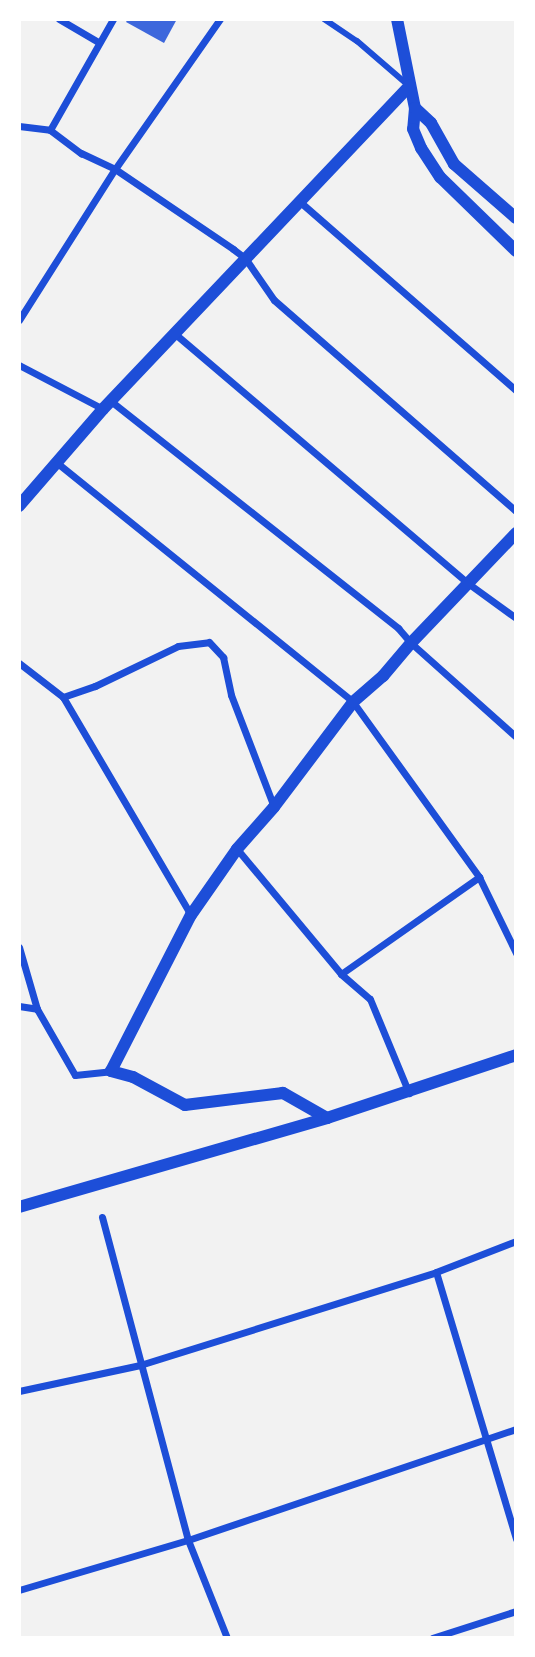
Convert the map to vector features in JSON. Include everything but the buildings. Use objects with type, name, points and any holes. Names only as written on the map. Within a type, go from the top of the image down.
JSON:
[{"type":"street","points":[[59,19],[98,42]]},
{"type":"street","points":[[50,130],[113,19]]},
{"type":"street","points":[[19,320],[23,307],[115,169],[220,19]]},
{"type":"street","points":[[324,19],[356,41],[410,86]]},
{"type":"street","points":[[397,19],[415,108],[414,129],[440,177],[516,251]]},
{"type":"street","points":[[19,506],[55,462],[174,333],[410,86]]},
{"type":"street","points":[[415,108],[430,123],[454,164],[516,218]]},
{"type":"street","points":[[19,126],[50,130],[81,153],[115,169],[245,258],[274,300],[516,511]]},
{"type":"street","points":[[299,201],[516,390]]},
{"type":"street","points":[[174,333],[469,584],[516,618]]},
{"type":"street","points":[[19,365],[107,406],[398,628],[411,643],[516,737]]},
{"type":"street","points":[[55,462],[353,702],[479,877],[516,954]]},
{"type":"street","points":[[111,1071],[191,915],[237,849],[274,807],[353,702],[383,676],[516,533]]},
{"type":"street","points":[[63,697],[95,686],[178,646],[209,642],[223,657],[231,695],[274,807]]},
{"type":"street","points":[[19,663],[63,697],[191,915]]},
{"type":"street","points":[[237,849],[341,974],[370,999],[409,1093]]},
{"type":"street","points":[[341,974],[479,877]]},
{"type":"street","points":[[19,947],[37,1009],[75,1075],[111,1071],[133,1077],[186,1105],[283,1093],[327,1118]]},
{"type":"street","points":[[19,1006],[37,1009]]},
{"type":"street","points":[[19,1206],[327,1118],[409,1093],[516,1055]]},
{"type":"street","points":[[102,1217],[188,1540],[226,1638]]},
{"type":"street","points":[[19,1391],[140,1365],[436,1272],[516,1241]]},
{"type":"street","points":[[436,1272],[516,1539]]},
{"type":"street","points":[[19,1590],[188,1540],[516,1429]]},
{"type":"street","points":[[432,1638],[516,1611]]}]
